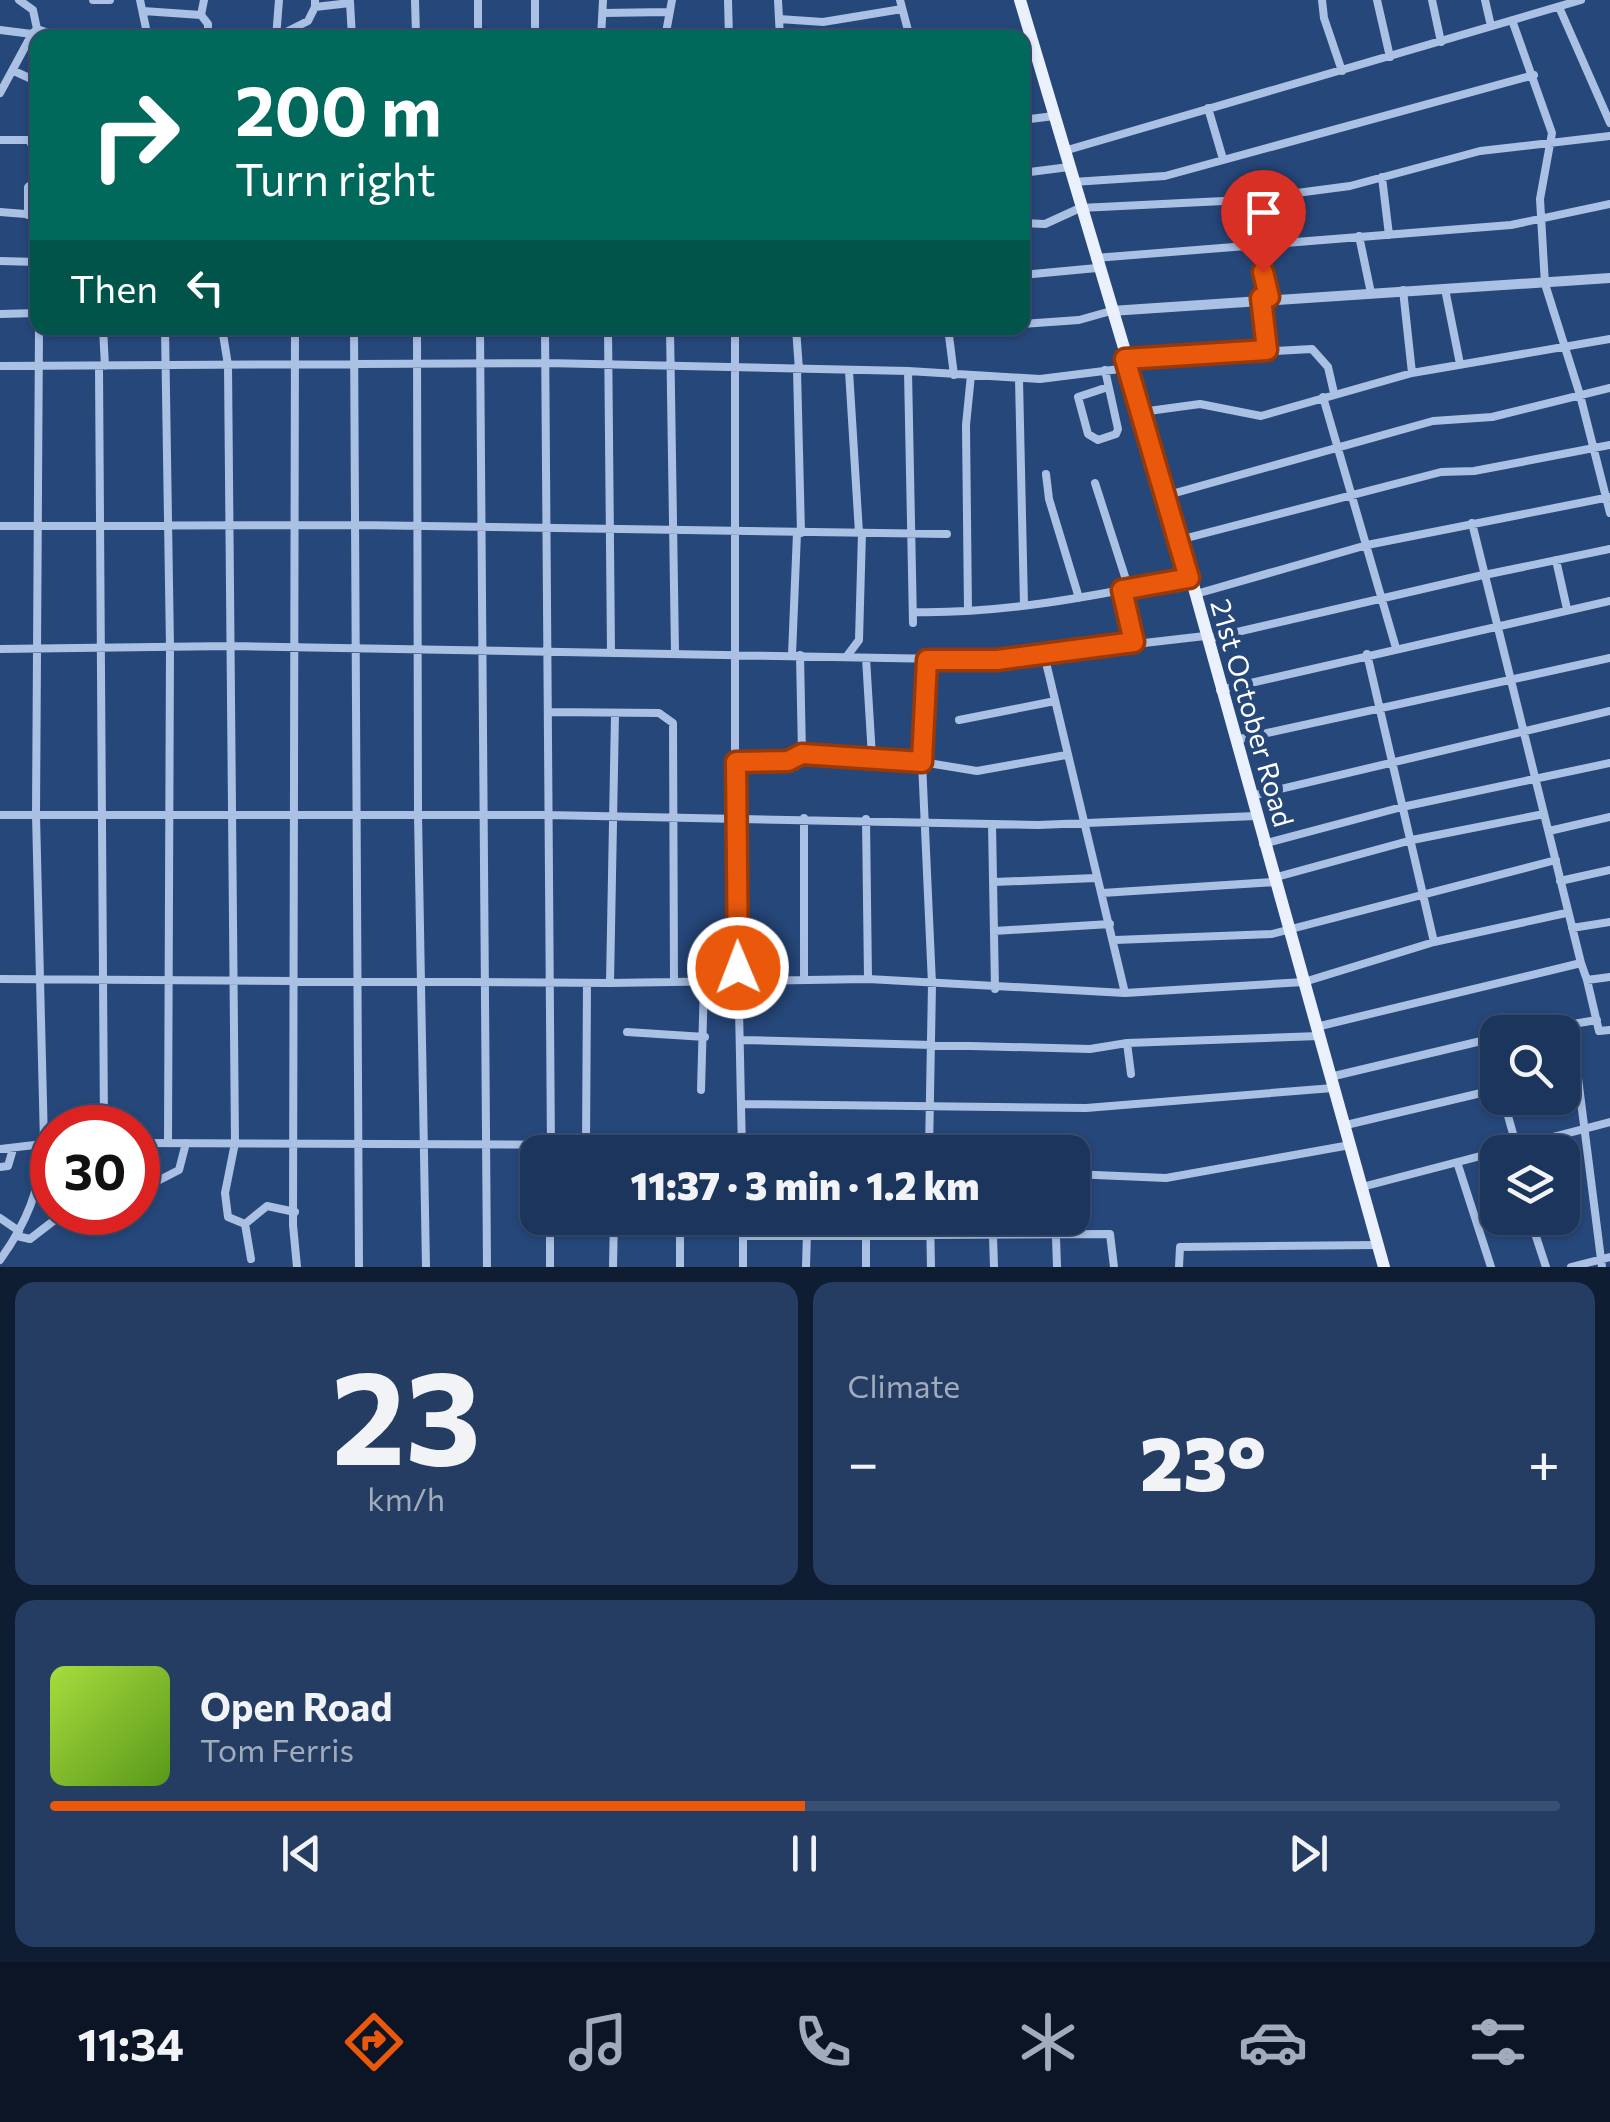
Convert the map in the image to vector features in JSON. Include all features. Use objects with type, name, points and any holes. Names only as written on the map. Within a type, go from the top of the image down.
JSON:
[{"type":"main road","name":"21st October Road","points":[[1020,0],[1029,30]]},
{"type":"main road","name":"21st October Road","points":[[1030,34],[1140,412],[1168,495],[1384,1267]]},
{"type":"street","points":[[19,0],[34,10]]},
{"type":"street","points":[[34,30],[38,0]]},
{"type":"street","points":[[96,0],[110,0]]},
{"type":"street","points":[[140,0],[147,30]]},
{"type":"street","points":[[201,15],[204,0]]},
{"type":"street","points":[[276,30],[278,0]]},
{"type":"street","points":[[416,0],[416,30]]},
{"type":"street","points":[[478,0],[478,30]]},
{"type":"street","points":[[535,30],[536,0]]},
{"type":"street","points":[[602,30],[603,0]]},
{"type":"street","points":[[666,30],[672,0]]},
{"type":"street","points":[[728,0],[729,30]]},
{"type":"street","points":[[778,0],[780,30]]},
{"type":"street","points":[[1322,0],[1342,71]]},
{"type":"street","points":[[1376,0],[1390,57]]},
{"type":"street","points":[[1432,0],[1441,42]]},
{"type":"street","points":[[1485,0],[1491,26]]},
{"type":"street","points":[[1064,150],[1580,0]]},
{"type":"street","points":[[290,30],[308,21],[315,3],[350,2],[352,30]]},
{"type":"street","points":[[779,19],[823,22],[901,5],[908,30]]},
{"type":"street","points":[[1559,7],[1610,123]]},
{"type":"street","points":[[143,10],[201,15],[208,30]]},
{"type":"street","points":[[603,13],[668,12]]},
{"type":"street","points":[[1512,20],[1534,75],[1552,141],[1542,169],[1545,284],[1580,395],[1610,513]]},
{"type":"street","points":[[0,30],[30,32]]},
{"type":"street","points":[[0,93],[30,40]]},
{"type":"street","points":[[14,72],[30,79]]},
{"type":"street","points":[[1073,182],[1165,176],[1534,75]]},
{"type":"street","points":[[1208,108],[1223,159]]},
{"type":"street","points":[[1030,119],[1054,116]]},
{"type":"street","points":[[1030,224],[1045,224],[1080,208],[1244,200],[1350,186],[1480,151],[1552,141],[1591,142],[1610,136]]},
{"type":"street","points":[[0,140],[30,142]]},
{"type":"street","points":[[1030,172],[1069,167]]},
{"type":"street","points":[[1382,177],[1389,235]]},
{"type":"street","points":[[1244,200],[1265,297],[1267,350]]},
{"type":"street","points":[[1030,274],[1257,246],[1542,220],[1610,204]]},
{"type":"street","points":[[0,212],[30,215]]},
{"type":"street","points":[[1359,236],[1371,293]]},
{"type":"street","points":[[0,262],[30,262]]},
{"type":"street","points":[[1030,323],[1079,320],[1111,311],[1265,297],[1610,278]]},
{"type":"street","points":[[1444,288],[1460,364]]},
{"type":"street","points":[[1403,290],[1412,373]]},
{"type":"street","points":[[0,314],[30,313]]},
{"type":"street","points":[[39,335],[36,814],[46,1105]]},
{"type":"street","points":[[103,335],[104,1105]]},
{"type":"street","points":[[165,335],[170,647],[168,1142]]},
{"type":"street","points":[[223,335],[228,365],[236,1143],[225,1193],[226,1215],[245,1224]]},
{"type":"street","points":[[294,335],[293,1144],[297,1267]]},
{"type":"street","points":[[354,335],[359,1267]]},
{"type":"street","points":[[417,335],[421,527],[418,814],[426,1267]]},
{"type":"street","points":[[480,335],[487,1267]]},
{"type":"street","points":[[545,335],[551,1135]]},
{"type":"street","points":[[608,335],[611,652]]},
{"type":"street","points":[[670,335],[675,652]]},
{"type":"street","points":[[735,335],[735,818],[742,1135]]},
{"type":"street","points":[[796,335],[796,655],[802,754]]},
{"type":"street","points":[[949,335],[954,375]]},
{"type":"street","points":[[1140,412],[1200,404],[1253,416],[1412,373],[1610,340]]},
{"type":"street","points":[[0,366],[481,362],[908,371],[1020,378],[1267,350],[1319,352],[1334,393]]},
{"type":"street","points":[[847,656],[859,640],[860,533],[849,370]]},
{"type":"street","points":[[1105,370],[1118,428],[1116,434],[1098,440],[1088,434],[1078,397],[1108,387]]},
{"type":"street","points":[[908,371],[913,624]]},
{"type":"street","points":[[968,612],[966,425],[971,375]]},
{"type":"street","points":[[1020,378],[1024,605]]},
{"type":"street","points":[[1168,495],[1433,420],[1492,417],[1610,388]]},
{"type":"street","points":[[1323,397],[1396,648]]},
{"type":"street","points":[[1179,540],[1441,472],[1474,471],[1610,445]]},
{"type":"street","points":[[1046,474],[1049,499],[1079,598]]},
{"type":"street","points":[[1095,484],[1126,590],[1134,642]]},
{"type":"street","points":[[1193,594],[1367,545],[1608,497]]},
{"type":"street","points":[[1472,522],[1513,677],[1566,913],[1599,1031],[1610,1030]]},
{"type":"street","points":[[0,526],[358,525],[946,534]]},
{"type":"street","points":[[0,649],[231,646],[420,653],[545,650],[997,660],[1134,642],[1206,638],[1382,595],[1610,549]]},
{"type":"street","points":[[1556,560],[1567,610]]},
{"type":"street","points":[[913,612],[968,612],[1079,598],[1189,578]]},
{"type":"street","points":[[1220,690],[1610,601]]},
{"type":"street","points":[[1044,654],[1125,993]]},
{"type":"street","points":[[1367,654],[1434,942]]},
{"type":"street","points":[[866,658],[872,758]]},
{"type":"street","points":[[1235,740],[1610,658]]},
{"type":"street","points":[[927,660],[922,762],[928,822],[932,984],[930,1135]]},
{"type":"street","points":[[959,720],[1055,700]]},
{"type":"street","points":[[1251,796],[1610,711]]},
{"type":"street","points":[[548,712],[659,713],[673,723],[674,982]]},
{"type":"street","points":[[610,984],[615,714]]},
{"type":"street","points":[[736,762],[788,761],[802,754],[922,762],[977,771],[1066,754]]},
{"type":"street","points":[[1263,844],[1402,807],[1610,763]]},
{"type":"street","points":[[1102,893],[1274,880],[1412,840],[1544,814]]},
{"type":"street","points":[[0,815],[546,815],[992,824],[1256,816]]},
{"type":"street","points":[[1549,831],[1610,817]]},
{"type":"street","points":[[804,818],[804,978]]},
{"type":"street","points":[[866,819],[868,979]]},
{"type":"street","points":[[992,824],[995,989]]},
{"type":"street","points":[[1115,940],[1288,932],[1425,892],[1556,860]]},
{"type":"street","points":[[1560,882],[1610,870]]},
{"type":"street","points":[[994,882],[1096,878]]},
{"type":"street","points":[[0,979],[547,980],[610,984],[804,978],[1125,993],[1304,982],[1434,942],[1566,913]]},
{"type":"street","points":[[1572,928],[1610,922]]},
{"type":"street","points":[[994,930],[1110,924]]},
{"type":"street","points":[[741,1040],[1090,1049],[1128,1043],[1317,1032],[1580,963]]},
{"type":"street","points":[[1587,980],[1610,977]]},
{"type":"street","points":[[701,1090],[704,982]]},
{"type":"street","points":[[586,1135],[587,983]]},
{"type":"street","points":[[1580,1023],[1597,1020]]},
{"type":"street","points":[[627,1032],[705,1038]]},
{"type":"street","points":[[742,1104],[1152,1105],[1332,1082],[1480,1042]]},
{"type":"street","points":[[1128,1043],[1131,1074]]},
{"type":"street","points":[[1571,1267],[1604,1261],[1580,1090]]},
{"type":"street","points":[[1346,1125],[1480,1093]]},
{"type":"street","points":[[1563,1135],[1610,1122]]},
{"type":"street","points":[[160,1142],[520,1148]]},
{"type":"street","points":[[160,1180],[179,1170],[186,1143]]},
{"type":"street","points":[[1090,1175],[1166,1178],[1351,1145]]},
{"type":"street","points":[[0,1150],[30,1146]]},
{"type":"street","points":[[0,1167],[8,1166],[13,1149]]},
{"type":"street","points":[[1362,1187],[1480,1157]]},
{"type":"street","points":[[1457,1162],[1491,1267]]},
{"type":"street","points":[[0,1260],[18,1234],[30,1202]]},
{"type":"street","points":[[245,1224],[267,1206],[295,1212]]},
{"type":"street","points":[[0,1218],[18,1234],[30,1239],[35,1235]]},
{"type":"street","points":[[245,1224],[251,1259]]},
{"type":"street","points":[[962,1235],[1056,1238],[1110,1234],[1114,1267]]},
{"type":"street","points":[[550,1235],[550,1267]]},
{"type":"street","points":[[613,1267],[614,1235]]},
{"type":"street","points":[[680,1235],[680,1267]]},
{"type":"street","points":[[743,1267],[743,1236],[764,1235]]},
{"type":"street","points":[[806,1267],[807,1235]]},
{"type":"street","points":[[866,1235],[866,1267]]},
{"type":"street","points":[[930,1235],[930,1267]]},
{"type":"street","points":[[1536,1235],[1546,1267]]},
{"type":"street","points":[[993,1236],[994,1267]]},
{"type":"street","points":[[1056,1238],[1057,1267]]},
{"type":"street","points":[[1179,1267],[1180,1246],[1378,1245]]},
{"type":"route","points":[[738,968],[736,762],[788,761],[802,754],[922,762],[927,660],[997,660],[1134,642],[1122,590],[1189,578],[1168,495],[1125,359],[1267,350],[1261,298],[1269,297],[1263,272]]}]
